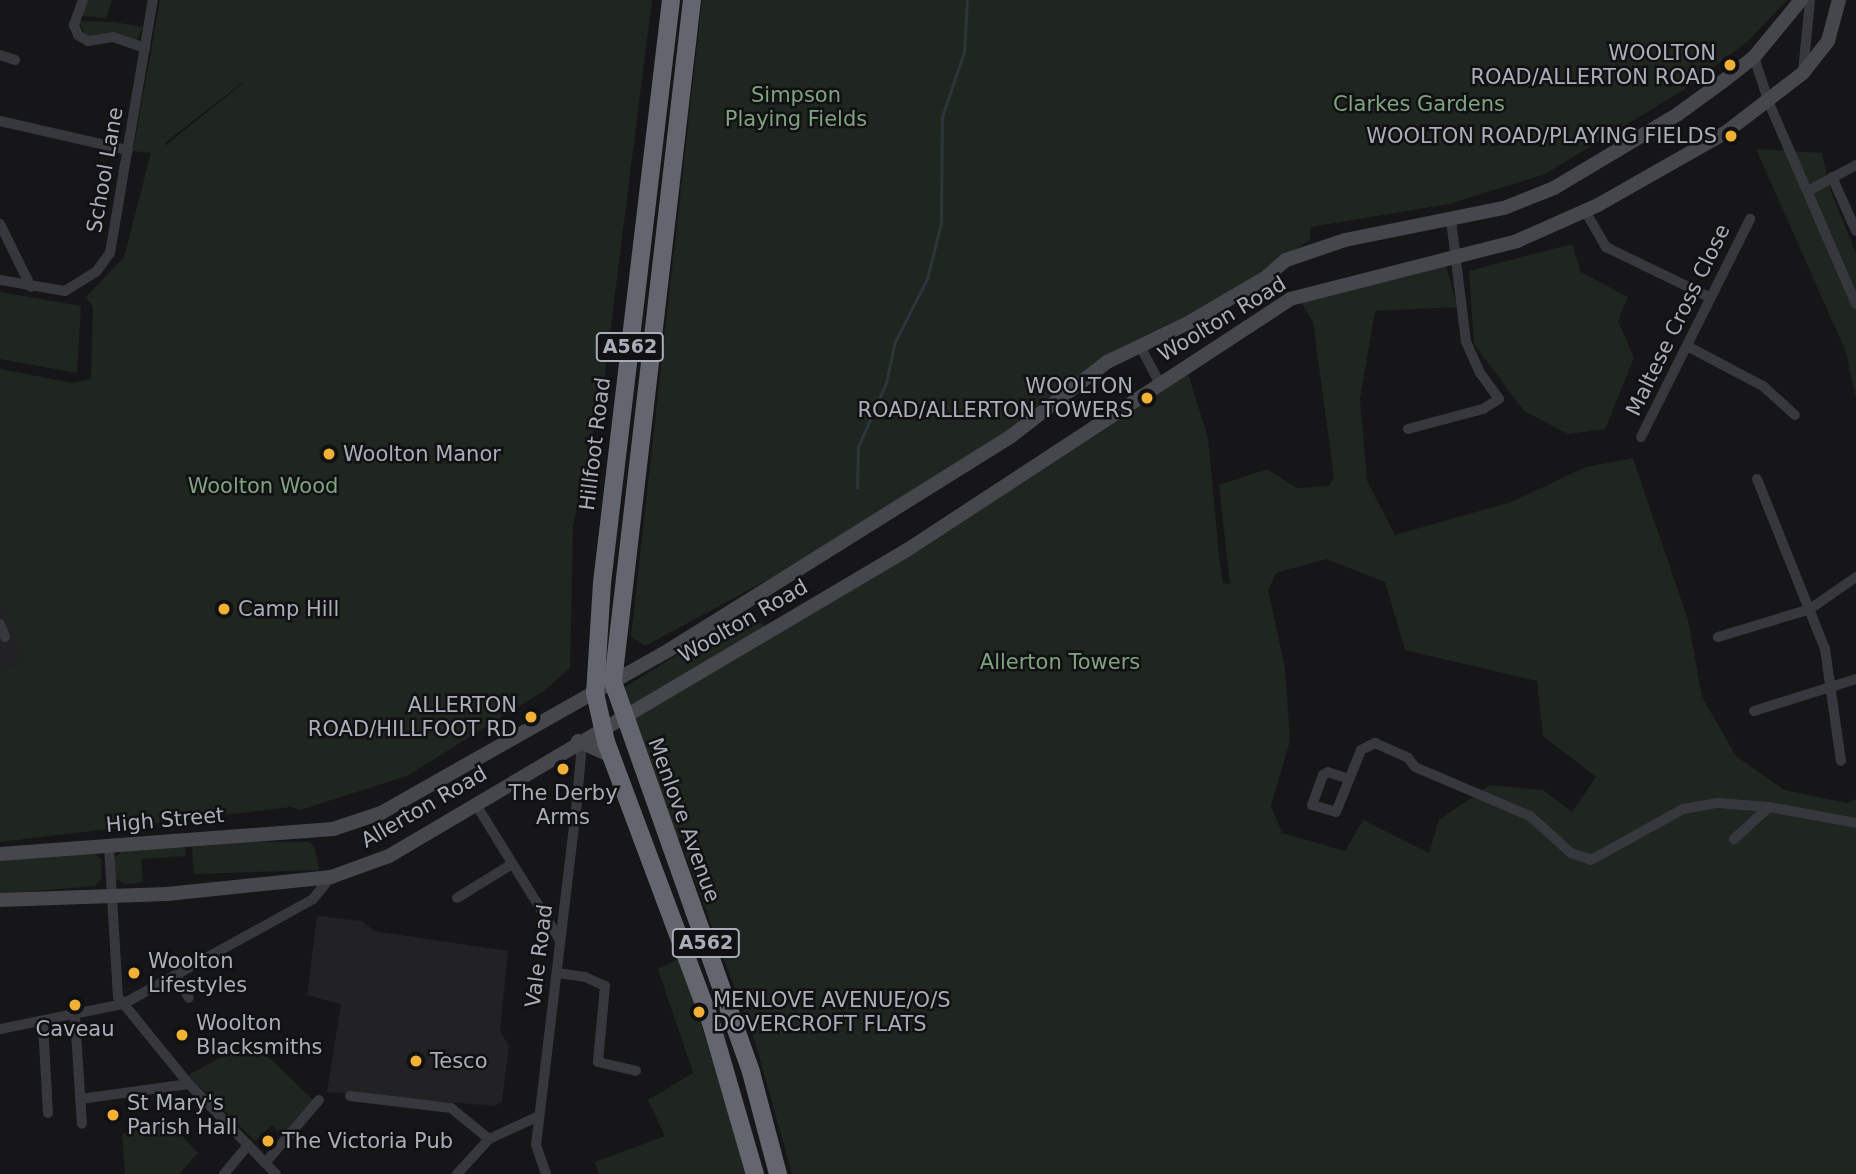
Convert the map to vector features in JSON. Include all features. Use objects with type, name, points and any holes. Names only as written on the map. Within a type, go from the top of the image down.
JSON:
[{"type":"highway","name":"Hillfoot Road","points":[[601,727],[595,693],[602,583],[671,0]]},
{"type":"highway","name":"A562","points":[[613,682],[615,640],[692,0]]},
{"type":"highway","name":"Menlove Avenue","points":[[613,682],[622,716],[751,1072],[778,1174]]},
{"type":"highway","name":"A562","points":[[601,727],[711,1023],[755,1174]]},
{"type":"main road","name":"Woolton Road","points":[[613,682],[1010,437],[1107,362],[1188,323],[1313,248],[1504,208],[1554,188],[1678,114],[1754,57],[1801,0]]},
{"type":"main road","name":"Woolton Road","points":[[601,727],[907,550],[1159,382],[1290,299],[1517,241],[1585,211],[1725,133],[1769,103],[1803,73],[1828,41],[1839,0]]},
{"type":"main road","points":[[615,640],[625,656],[646,663]]},
{"type":"main road","name":"Allerton Road","points":[[333,829],[381,813],[613,682]]},
{"type":"main road","name":"Allerton Road","points":[[331,877],[389,856],[601,727]]},
{"type":"main road","points":[[578,741],[611,756]]},
{"type":"main road","name":"High Street","points":[[0,854],[333,829]]},
{"type":"main road","points":[[0,900],[109,893],[167,894],[331,877]]},
{"type":"street","points":[[83,0],[75,19],[78,35],[88,41],[113,37],[145,48]]},
{"type":"street","name":"School Lane","points":[[0,281],[53,291],[75,288],[96,272],[110,253],[153,0]]},
{"type":"street","points":[[1803,73],[1810,0]]},
{"type":"street","points":[[0,55],[15,60]]},
{"type":"street","points":[[1754,57],[1769,103],[1856,304]]},
{"type":"street","points":[[0,121],[128,150]]},
{"type":"street","points":[[1808,191],[1856,165]]},
{"type":"street","points":[[1832,177],[1856,231]]},
{"type":"street","points":[[1585,211],[1606,247],[1709,297]]},
{"type":"street","name":"Maltese Cross Close","points":[[1641,437],[1749,219]]},
{"type":"street","points":[[1408,429],[1483,409],[1499,399],[1480,373],[1466,342],[1451,220]]},
{"type":"street","points":[[0,224],[31,287]]},
{"type":"street","points":[[1140,346],[1159,382]]},
{"type":"street","points":[[1687,346],[1763,386],[1795,415]]},
{"type":"street","points":[[1758,479],[1810,609],[1832,684],[1841,761]]},
{"type":"street","points":[[1718,637],[1810,609],[1856,577]]},
{"type":"street","points":[[0,624],[5,637]]},
{"type":"street","points":[[1754,711],[1832,684],[1856,679]]},
{"type":"street","name":"Vale Road","points":[[546,1174],[536,1146],[581,755],[578,741]]},
{"type":"street","points":[[1349,779],[1328,772],[1323,775],[1312,805],[1333,815],[1367,744],[1398,752],[1415,768],[1530,816],[1571,853],[1591,860],[1683,809],[1717,803],[1769,807],[1856,823]]},
{"type":"street","points":[[475,803],[560,940]]},
{"type":"street","points":[[1734,839],[1769,807]]},
{"type":"street","points":[[109,846],[109,893],[118,997],[189,1084],[276,1174]]},
{"type":"street","points":[[457,898],[512,864]]},
{"type":"street","name":"Allerton Road","points":[[0,1029],[43,1024],[123,1004],[313,899],[331,877]]},
{"type":"street","points":[[556,973],[605,986],[598,1062],[636,1071]]},
{"type":"street","points":[[176,974],[189,998]]},
{"type":"street","points":[[75,1017],[82,1124]]},
{"type":"street","points":[[43,1024],[48,1112]]},
{"type":"street","points":[[80,1099],[189,1084]]},
{"type":"street","points":[[350,1096],[451,1108],[489,1139]]},
{"type":"street","points":[[265,1163],[319,1100]]},
{"type":"street","points":[[457,1174],[489,1139],[539,1116]]},
{"type":"street","points":[[224,1174],[248,1145]]},
{"type":"shaded area","points":[[0,570],[25,659],[0,671]]},
{"type":"shaded area","points":[[317,916],[362,921],[374,931],[508,951],[500,1031],[509,1046],[502,1102],[495,1106],[327,1092],[341,1004],[307,995]]},
{"type":"green space","points":[[88,0],[112,0],[106,18],[80,16]]},
{"type":"green space","name":"Woolton Wood","points":[[160,0],[652,0],[604,382],[573,526],[570,668],[545,690],[407,776],[300,810],[291,807],[0,842],[0,671],[25,659],[0,598],[0,369],[73,383],[91,379],[93,307],[86,297],[124,257],[151,153],[133,151]],"holes":[[[243,83],[165,146],[166,142]]]},
{"type":"green space","points":[[702,0],[1787,0],[1749,40],[1685,89],[1545,174],[1449,204],[1311,227],[1310,240],[1188,320],[1107,359],[1011,433],[817,553],[645,646],[631,637]]},
{"type":"green space","points":[[79,21],[114,22],[143,27],[137,40],[110,33],[86,36]]},
{"type":"green space","points":[[1756,149],[1822,153],[1831,192],[1856,253],[1856,399],[1846,352]]},
{"type":"green space","points":[[1572,244],[1581,272],[1628,297],[1618,321],[1634,358],[1605,429],[1568,434],[1524,411],[1474,344],[1469,271]]},
{"type":"green space","name":"Allerton Towers","points":[[1446,265],[1457,307],[1375,311],[1360,399],[1367,481],[1395,535],[1511,502],[1586,467],[1633,458],[1688,620],[1702,697],[1736,756],[1784,790],[1847,803],[1856,799],[1856,1174],[792,1174],[756,1045],[682,846],[683,837],[675,838],[620,690],[747,612],[773,633],[1186,367],[1208,438],[1223,583],[1230,584],[1219,485],[1267,469],[1297,488],[1329,486],[1334,477],[1313,322],[1299,299]],"holes":[[[1326,559],[1385,582],[1405,650],[1537,681],[1543,736],[1596,777],[1572,812],[1543,790],[1490,785],[1439,820],[1429,853],[1363,820],[1345,851],[1282,833],[1271,806],[1290,741],[1285,668],[1268,590],[1276,573]]]},
{"type":"green space","points":[[0,292],[81,306],[77,373],[0,359]]},
{"type":"green space","points":[[251,842],[310,842],[315,848],[319,870],[194,874],[192,847]]},
{"type":"green space","points":[[185,846],[186,856],[141,859],[143,882],[125,884],[115,878],[114,859],[122,851]]},
{"type":"green space","points":[[93,853],[101,859],[102,878],[95,886],[0,894],[0,860]]},
{"type":"green space","points":[[681,958],[747,1174],[599,1174],[595,1162],[665,1136],[648,1100],[693,1073],[658,969]]},
{"type":"green space","points":[[252,1041],[313,1100],[283,1136],[272,1125],[255,1141],[188,1075]]},
{"type":"green space","points":[[170,1123],[198,1153],[179,1174],[125,1174],[122,1134]]},
{"type":"waterway","points":[[857,488],[858,447],[886,383],[894,344],[927,279],[941,223],[942,117],[964,52],[967,0]]},
{"type":"place","name":"WOOLTON ROAD/ALLERTON ROAD","points":[[1730,65]]},
{"type":"place","name":"WOOLTON ROAD/PLAYING FIELDS","points":[[1731,136]]},
{"type":"place","name":"WOOLTON ROAD/ALLERTON TOWERS","points":[[1147,398]]},
{"type":"place","name":"Woolton Manor","points":[[329,454]]},
{"type":"place","name":"Camp Hill","points":[[224,609]]},
{"type":"place","name":"ALLERTON ROAD/HILLFOOT RD","points":[[531,717]]},
{"type":"place","name":"The Derby Arms","points":[[563,769]]},
{"type":"place","name":"Woolton Lifestyles","points":[[134,973]]},
{"type":"place","name":"Caveau","points":[[75,1005]]},
{"type":"place","name":"MENLOVE AVENUE/O/S DOVERCROFT FLATS","points":[[699,1012]]},
{"type":"place","name":"Woolton Blacksmiths","points":[[182,1035]]},
{"type":"place","name":"Tesco","points":[[416,1061]]},
{"type":"place","name":"St Mary's Parish Hall","points":[[113,1115]]},
{"type":"place","name":"The Victoria Pub","points":[[268,1141]]},
{"type":"park label","name":"Clarkes Gardens","points":[[1419,104]]},
{"type":"park label","name":"Simpson Playing Fields","points":[[796,107]]}]
